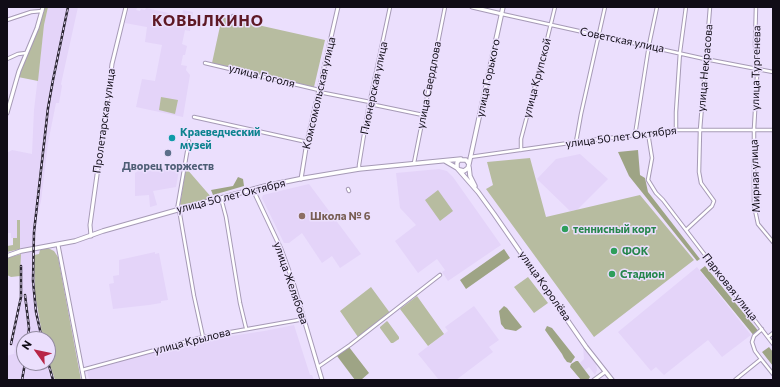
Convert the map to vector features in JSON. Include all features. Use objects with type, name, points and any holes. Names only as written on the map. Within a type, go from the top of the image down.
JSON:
[{"type":"main road","name":"улица Горького","points":[[469,166],[503,7]]},
{"type":"main road","name":"улица Горького","points":[[462,159],[468,156],[472,149]]},
{"type":"main road","name":"улица 50 лет Октября","points":[[7,256],[24,251],[75,242],[178,209],[254,189],[359,169],[462,159]]},
{"type":"main road","points":[[462,159],[467,161],[469,166],[466,171],[458,169],[457,163],[462,159]]},
{"type":"main road","name":"улица 50 лет Октября","points":[[442,161],[458,169]]},
{"type":"main road","name":"улица Королёва","points":[[469,166],[470,176],[478,192]]},
{"type":"main road","name":"улица Королёва","points":[[458,169],[478,192],[612,380]]},
{"type":"street","name":"Пролетарская улица","points":[[91,236],[90,225],[112,64],[126,7]]},
{"type":"street","name":"Комсомольская улица","points":[[301,179],[307,142],[338,7]]},
{"type":"street","name":"Пионерская улица","points":[[359,169],[370,103],[390,7]]},
{"type":"street","name":"улица Свердлова","points":[[414,163],[445,7]]},
{"type":"street","name":"Советская улица","points":[[472,7],[649,45],[705,59],[773,72]]},
{"type":"street","name":"улица Крупской","points":[[521,150],[521,139],[555,7]]},
{"type":"street","points":[[576,142],[605,7]]},
{"type":"street","points":[[635,135],[649,45],[658,7]]},
{"type":"street","points":[[676,130],[680,52],[686,7]]},
{"type":"street","name":"улица Некрасова","points":[[700,130],[710,7]]},
{"type":"street","name":"улица Тургенева","points":[[754,129],[756,83],[756,7]]},
{"type":"street","points":[[7,20],[42,9],[37,28],[19,71],[8,103],[7,113]]},
{"type":"street","points":[[7,59],[18,54],[27,53]]},
{"type":"street","name":"улица Гоголя","points":[[205,63],[423,115]]},
{"type":"street","points":[[194,117],[307,142]]},
{"type":"street","name":"Мирная улица","points":[[754,129],[753,189],[755,213],[758,224],[773,242]]},
{"type":"street","name":"улица 50 лет Октября","points":[[470,158],[576,142],[676,130],[773,130]]},
{"type":"street","points":[[686,230],[714,204],[713,199],[701,183],[699,176],[700,130]]},
{"type":"street","name":"Парковая улица","points":[[648,133],[652,158],[648,180],[656,193],[663,200],[773,344]]},
{"type":"street","points":[[189,141],[178,209],[203,337]]},
{"type":"street","name":"улица Желябова","points":[[254,189],[286,260],[322,380]]},
{"type":"street","points":[[221,198],[226,217],[240,303],[246,328]]},
{"type":"street","points":[[58,245],[84,380]]},
{"type":"street","points":[[318,367],[350,345],[440,276]]},
{"type":"street","name":"улица Крылова","points":[[82,370],[203,337],[246,328],[304,319]]},
{"type":"street","points":[[762,329],[754,336],[752,342],[755,351],[773,374]]},
{"type":"street","points":[[768,337],[773,333]]},
{"type":"street","points":[[735,380],[761,359]]},
{"type":"street","points":[[594,380],[605,372]]},
{"type":"shaded area","points":[[48,7],[78,7],[61,84],[62,86],[59,103],[56,103],[48,143],[41,201],[37,216],[34,247],[34,281],[37,311],[41,331],[16,331],[16,353],[14,353],[15,347],[12,345],[21,303],[19,303],[20,220],[17,226],[17,238],[11,238],[11,233],[7,233],[7,153],[12,150],[32,154],[34,110],[44,25]]},
{"type":"shaded area","points":[[129,8],[137,8],[136,10],[140,11],[141,9],[145,10],[146,8],[182,16],[183,10],[193,12],[190,31],[185,30],[182,44],[187,46],[181,65],[187,66],[186,70],[190,75],[183,117],[136,107],[142,79],[155,81],[162,45],[145,42],[147,27],[125,23]]},
{"type":"shaded area","points":[[580,154],[608,179],[577,210],[570,211],[537,179],[556,159]]},
{"type":"shaded area","points":[[139,162],[179,170],[176,187],[153,191],[157,205],[150,207],[149,195],[135,196],[135,173],[138,171]]},
{"type":"shaded area","points":[[439,169],[447,171],[453,177],[501,245],[448,281],[442,272],[445,270],[437,259],[418,273],[395,241],[416,225],[400,208],[396,173]]},
{"type":"shaded area","name":"Школа № 6","points":[[309,184],[361,254],[340,268],[332,256],[322,263],[302,233],[289,243],[284,243],[262,198],[263,195]]},
{"type":"shaded area","points":[[155,252],[155,254],[159,253],[168,300],[149,305],[113,309],[109,284],[114,283],[113,276],[119,275],[119,260]]},
{"type":"shaded area","points":[[697,267],[751,335],[722,357],[708,340],[664,375],[656,367],[651,371],[618,332]]},
{"type":"shaded area","points":[[474,306],[499,340],[489,347],[493,352],[456,380],[439,380],[418,354],[448,331],[445,327]]},
{"type":"shaded area","points":[[294,325],[310,375],[312,375],[314,380],[89,380],[87,370],[160,350],[198,341]]},
{"type":"shaded area","points":[[585,346],[596,363],[597,370],[595,375],[589,367],[585,370],[580,363],[584,359],[583,347]]},
{"type":"shaded area","points":[[16,353],[16,371],[52,371],[55,380],[7,380],[7,356]]},
{"type":"green space","points":[[43,7],[48,7],[44,25],[38,81],[18,77]]},
{"type":"green space","points":[[222,17],[325,40],[314,87],[212,63]]},
{"type":"green space","points":[[161,97],[178,100],[175,114],[159,110]]},
{"type":"green space","points":[[638,150],[640,175],[645,178],[648,192],[700,259],[697,261],[629,176],[618,152]]},
{"type":"green space","name":"Стадион","points":[[530,158],[546,217],[640,195],[694,260],[594,337],[486,189],[493,185],[487,162]]},
{"type":"green space","points":[[186,168],[212,198],[183,206],[180,204]]},
{"type":"green space","points":[[238,177],[243,179],[244,186],[213,195],[211,190],[233,186]]},
{"type":"green space","points":[[438,190],[453,211],[440,221],[425,200]]},
{"type":"green space","points":[[17,220],[20,220],[20,249],[7,252],[7,246],[13,245],[13,238],[17,238]]},
{"type":"green space","points":[[48,248],[54,251],[58,257],[81,380],[55,380],[52,371],[56,371],[56,331],[42,331],[35,294],[34,255],[39,254],[40,250]]},
{"type":"green space","points":[[504,249],[510,258],[466,289],[460,280]]},
{"type":"green space","points":[[21,254],[20,276],[11,277],[7,275],[7,258]]},
{"type":"green space","points":[[705,266],[760,333],[755,337],[700,270]]},
{"type":"green space","points":[[528,277],[548,303],[534,313],[514,287]]},
{"type":"green space","points":[[371,287],[390,313],[358,337],[340,311]]},
{"type":"green space","points":[[417,296],[444,334],[428,346],[400,309]]},
{"type":"green space","points":[[504,306],[522,327],[516,331],[505,329],[501,324],[499,311]]},
{"type":"green space","points":[[387,321],[399,337],[399,339],[393,343],[391,343],[380,328]]},
{"type":"green space","points":[[547,326],[552,328],[575,357],[571,363],[567,362],[545,330]]},
{"type":"green space","points":[[349,347],[369,373],[361,380],[355,380],[337,356]]},
{"type":"green space","points":[[769,347],[773,352],[773,366],[762,352]]},
{"type":"green space","points":[[578,361],[590,377],[588,380],[581,380],[570,367],[571,364]]},
{"type":"railway","points":[[40,331],[36,312],[33,281],[34,232],[48,108],[68,7]]},
{"type":"railway","points":[[11,344],[21,297],[21,266]]},
{"type":"railway","points":[[25,295],[29,331]]},
{"type":"railway","points":[[22,380],[24,371]]},
{"type":"railway","points":[[50,371],[53,380]]},
{"type":"place","name":"Краеведческий музей","points":[[172,138]]},
{"type":"place","name":"Дворец торжеств","points":[[168,153]]},
{"type":"place","name":"Школа № 6","points":[[302,216]]},
{"type":"place","name":"теннисный корт","points":[[565,229]]},
{"type":"place","name":"ФОК","points":[[614,251]]},
{"type":"place","name":"Стадион","points":[[612,274]]},
{"type":"district","name":"КОВЫЛКИНО","points":[[208,21]]}]
